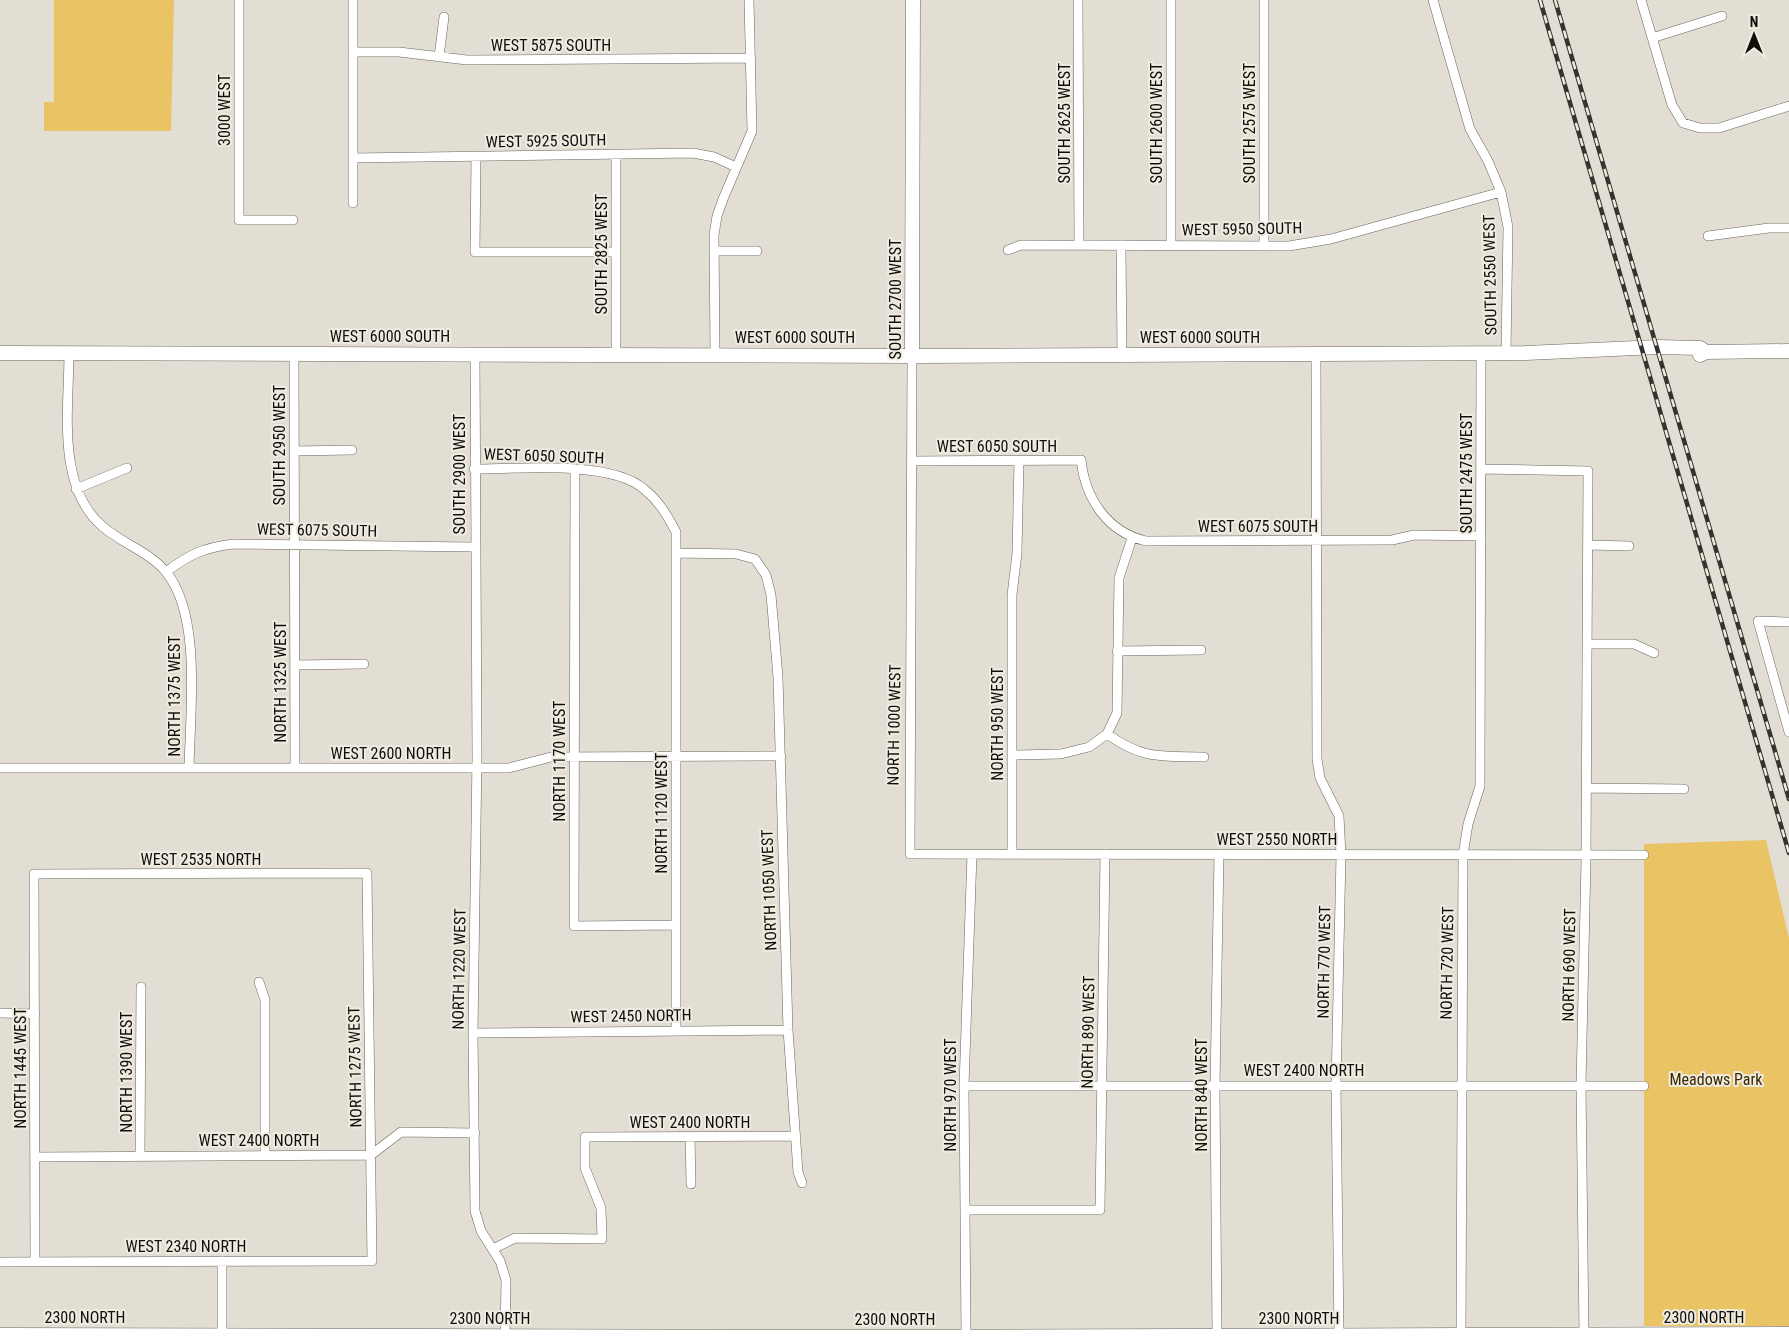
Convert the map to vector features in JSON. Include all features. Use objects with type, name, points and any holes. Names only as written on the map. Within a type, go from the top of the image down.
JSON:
[{"type":"street","name":"3000 WEST","points":[[239,0],[238,220],[294,220]]},
{"type":"street","points":[[353,0],[354,203]]},
{"type":"street","points":[[715,354],[714,251],[717,216],[752,131],[749,0]]},
{"type":"street","name":"SOUTH 2700 WEST","points":[[913,0],[913,597]]},
{"type":"street","name":"SOUTH 2625 WEST","points":[[1078,0],[1079,245]]},
{"type":"street","name":"SOUTH 2600 WEST","points":[[1171,0],[1171,245]]},
{"type":"street","name":"SOUTH 2575 WEST","points":[[1264,0],[1264,246]]},
{"type":"street","name":"SOUTH 2550 WEST","points":[[1433,0],[1470,129],[1488,161],[1501,192],[1508,227],[1506,353]]},
{"type":"street","points":[[1640,0],[1672,105],[1683,123],[1700,128],[1719,128],[1789,106]]},
{"type":"street","points":[[1652,38],[1722,16]]},
{"type":"street","points":[[439,57],[444,18]]},
{"type":"street","name":"WEST 5875 SOUTH","points":[[353,52],[399,52],[467,60],[751,58]]},
{"type":"street","name":"WEST 5925 SOUTH","points":[[353,158],[692,154],[714,157],[736,167]]},
{"type":"street","name":"SOUTH 2825 WEST","points":[[616,155],[616,354]]},
{"type":"street","points":[[476,156],[475,252],[616,252]]},
{"type":"street","name":"WEST 5950 SOUTH","points":[[1008,250],[1021,245],[1289,246],[1331,239],[1501,192]]},
{"type":"street","points":[[1708,236],[1769,228],[1789,228]]},
{"type":"street","points":[[1121,245],[1122,355]]},
{"type":"street","points":[[714,251],[757,251]]},
{"type":"street","name":"WEST 6000 SOUTH","points":[[0,353],[912,356],[1506,353],[1590,352],[1604,348],[1643,352],[1700,348],[1706,352],[1789,352]]},
{"type":"street","points":[[69,353],[69,458],[76,489],[92,517],[113,535],[139,550],[166,572]]},
{"type":"street","name":"SOUTH 2475 WEST","points":[[1481,353],[1481,594]]},
{"type":"street","name":"SOUTH 2950 WEST","points":[[294,354],[295,596]]},
{"type":"street","name":"SOUTH 2900 WEST","points":[[475,354],[474,547],[476,595]]},
{"type":"street","points":[[1316,354],[1316,540]]},
{"type":"street","points":[[294,452],[352,450]]},
{"type":"street","name":"NORTH 950 WEST","points":[[1012,854],[1012,594],[1017,553],[1019,460]]},
{"type":"street","name":"WEST 6050 SOUTH","points":[[913,461],[1081,460]]},
{"type":"street","name":"WEST 6075 SOUTH","points":[[1081,460],[1083,478],[1093,501],[1104,518],[1132,538],[1146,541],[1392,540],[1414,535],[1481,536]]},
{"type":"street","points":[[76,489],[127,468]]},
{"type":"street","name":"WEST 6050 SOUTH","points":[[474,469],[593,470],[621,476],[643,488],[663,508],[676,532]]},
{"type":"street","name":"NORTH 690 WEST","points":[[1481,469],[1588,471],[1587,788],[1581,1085],[1584,1335]]},
{"type":"street","name":"NORTH 1170 WEST","points":[[575,470],[574,926],[676,926]]},
{"type":"street","name":"NORTH 1120 WEST","points":[[676,532],[676,1031]]},
{"type":"street","points":[[1012,755],[1060,754],[1089,747],[1107,734],[1117,713],[1117,594],[1119,578],[1132,538]]},
{"type":"street","name":"NORTH 770 WEST","points":[[1316,540],[1317,759],[1320,778],[1339,816],[1341,855],[1336,1085],[1339,1336]]},
{"type":"street","name":"WEST 6075 SOUTH","points":[[166,572],[190,555],[209,548],[233,544],[474,547]]},
{"type":"street","points":[[1588,545],[1629,546]]},
{"type":"street","name":"NORTH 1050 WEST","points":[[676,553],[736,554],[755,559],[766,575],[771,595],[778,677],[788,1030],[798,1172],[802,1184]]},
{"type":"street","name":"NORTH 1375 WEST","points":[[166,572],[186,614],[191,647],[189,768]]},
{"type":"street","name":"NORTH 720 WEST","points":[[1461,1335],[1463,855],[1468,824],[1480,786],[1481,594]]},
{"type":"street","name":"NORTH 1220 WEST","points":[[476,595],[477,768],[473,1033],[475,1211],[481,1230],[500,1260],[506,1280],[505,1336]]},
{"type":"street","name":"NORTH 1325 WEST","points":[[295,596],[295,768]]},
{"type":"street","name":"NORTH 1000 WEST","points":[[910,854],[913,597]]},
{"type":"street","points":[[1789,622],[1758,621],[1789,732]]},
{"type":"street","points":[[1587,644],[1634,644],[1654,652]]},
{"type":"street","points":[[1117,651],[1201,650]]},
{"type":"street","points":[[295,665],[364,664]]},
{"type":"street","points":[[1107,734],[1136,752],[1155,756],[1204,757]]},
{"type":"street","name":"WEST 2600 NORTH","points":[[0,768],[509,768],[551,757],[781,756]]},
{"type":"street","points":[[1587,788],[1684,789]]},
{"type":"street","name":"WEST 2550 NORTH","points":[[910,854],[1644,855]]},
{"type":"street","name":"NORTH 970 WEST","points":[[966,1336],[964,1086],[972,854]]},
{"type":"street","name":"NORTH 890 WEST","points":[[965,1210],[1100,1210],[1105,854]]},
{"type":"street","name":"NORTH 840 WEST","points":[[1217,1336],[1216,1086],[1219,854]]},
{"type":"street","name":"WEST 2535 NORTH","points":[[34,874],[367,873]]},
{"type":"street","name":"NORTH 1275 WEST","points":[[367,873],[372,1261]]},
{"type":"street","name":"NORTH 1445 WEST","points":[[34,874],[35,1262]]},
{"type":"street","points":[[259,982],[265,1000],[265,1155]]},
{"type":"street","name":"NORTH 1390 WEST","points":[[140,1156],[141,987]]},
{"type":"street","points":[[0,1013],[35,1014]]},
{"type":"street","name":"WEST 2450 NORTH","points":[[473,1033],[788,1030]]},
{"type":"street","name":"WEST 2400 NORTH","points":[[964,1086],[1644,1086]]},
{"type":"street","points":[[371,1155],[401,1132],[475,1133]]},
{"type":"street","points":[[690,1136],[691,1184]]},
{"type":"street","name":"WEST 2400 NORTH","points":[[493,1249],[515,1238],[602,1239],[601,1208],[585,1168],[585,1137],[796,1136]]},
{"type":"street","name":"WEST 2400 NORTH","points":[[35,1156],[371,1155]]},
{"type":"street","points":[[222,1261],[222,1338]]},
{"type":"street","name":"WEST 2340 NORTH","points":[[0,1262],[372,1261]]},
{"type":"street","name":"2300 NORTH","points":[[0,1335],[222,1338],[448,1338],[505,1336],[720,1339],[858,1339],[966,1336],[1107,1339],[1199,1338],[1217,1336],[1390,1338],[1461,1335],[1515,1338],[1584,1335],[1647,1338],[1789,1334]]},
{"type":"green space","points":[[54,0],[174,0],[171,131],[44,131],[44,102],[54,102]]},
{"type":"green space","name":"Meadows Park","points":[[1766,840],[1789,938],[1789,1326],[1644,1326],[1644,844]]},
{"type":"railway","points":[[1540,0],[1789,853]]},
{"type":"railway","points":[[1555,0],[1789,799]]}]
